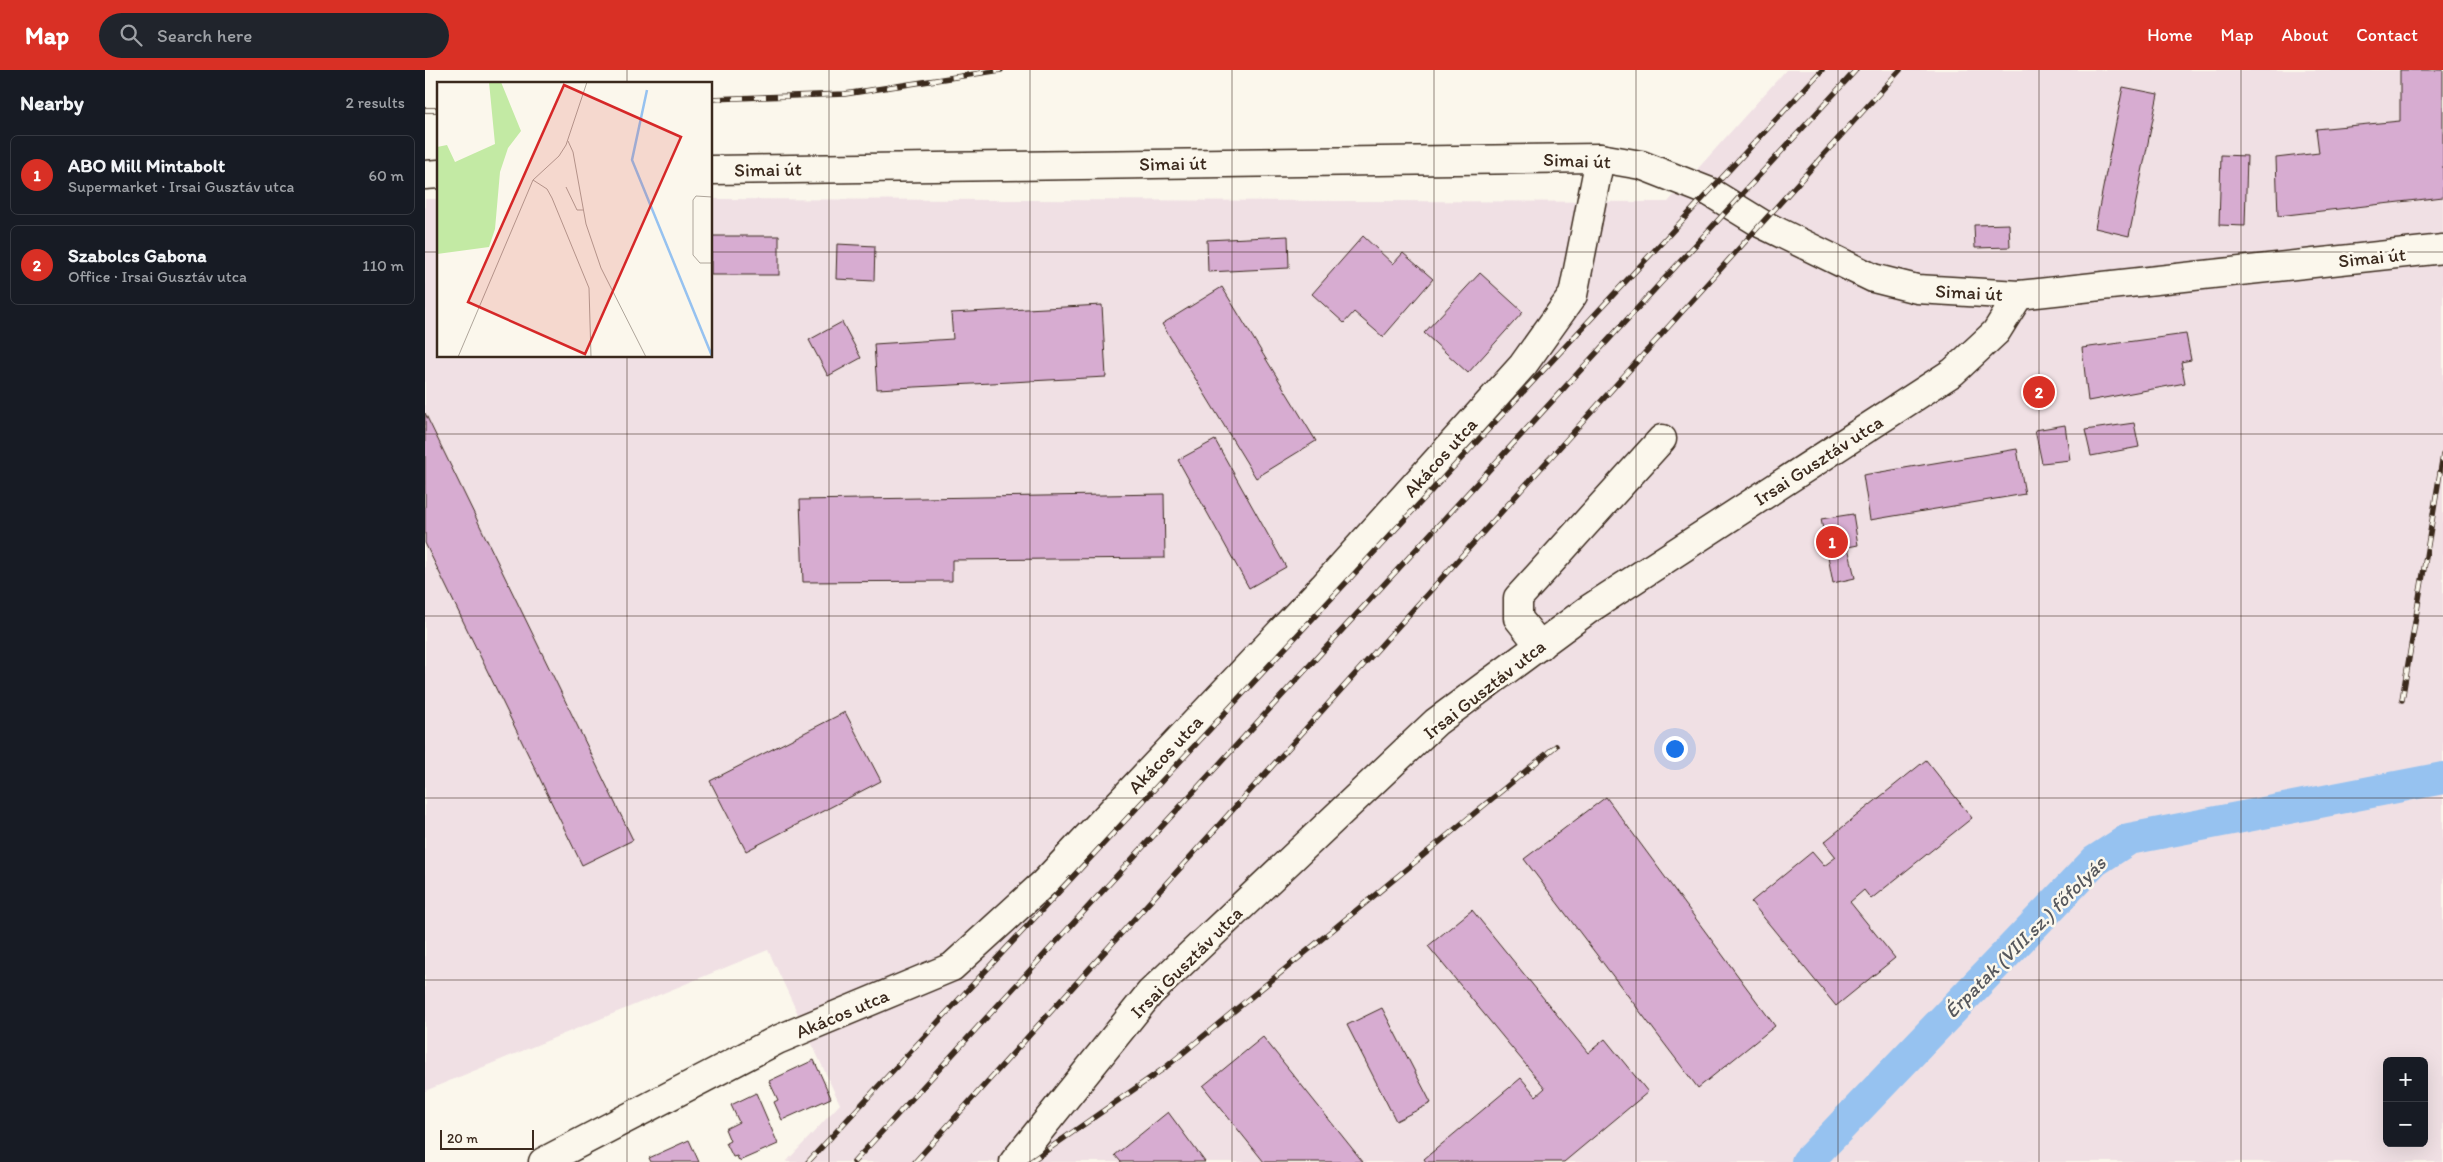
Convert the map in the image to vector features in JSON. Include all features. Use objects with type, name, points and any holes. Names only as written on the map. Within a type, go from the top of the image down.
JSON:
[{"type":"street","name":"Simai út","points":[[713,170],[1600,158],[1641,165],[1702,188],[1762,224],[1873,278],[1917,289],[2019,295],[2443,249]]},
{"type":"street","name":"Akácos utca","points":[[543,1162],[777,1040],[952,967],[1044,883],[1323,587],[1523,365],[1573,295],[1600,158]]},
{"type":"street","name":"Irsai Gusztáv utca","points":[[1014,1162],[1150,993],[1436,722],[1589,609],[1953,372],[1996,332],[2019,295]]},
{"type":"street","points":[[1539,646],[1518,618],[1518,598],[1662,439]]},
{"type":"shaded area","points":[[1786,70],[2443,70],[2443,1162],[786,1162],[840,1104],[768,950],[425,1091],[425,199],[437,199],[437,358],[713,358],[713,199],[1668,202]]},
{"type":"building","points":[[2400,70],[2443,70],[2443,197],[2278,216],[2276,158],[2319,153],[2316,129],[2400,121]]},
{"type":"building","points":[[2123,87],[2158,94],[2129,236],[2095,228]]},
{"type":"building","points":[[2221,155],[2247,156],[2245,226],[2219,225]]},
{"type":"building","points":[[2009,224],[2010,247],[1975,248],[1974,225]]},
{"type":"building","points":[[713,236],[779,236],[779,275],[713,275]]},
{"type":"building","points":[[1288,236],[1289,268],[1208,272],[1207,240]]},
{"type":"building","points":[[1363,236],[1393,264],[1403,253],[1433,279],[1383,337],[1354,312],[1344,323],[1312,294]]},
{"type":"building","points":[[837,244],[875,246],[874,281],[836,279]]},
{"type":"building","points":[[1480,273],[1523,312],[1468,373],[1424,333]]},
{"type":"building","points":[[1222,287],[1316,441],[1256,478],[1162,324]]},
{"type":"building","points":[[1102,305],[1106,377],[877,389],[874,344],[953,339],[951,313]]},
{"type":"building","points":[[842,322],[861,358],[828,376],[809,340]]},
{"type":"building","points":[[2186,334],[2191,360],[2181,362],[2185,383],[2088,401],[2082,348]]},
{"type":"building","points":[[425,413],[633,840],[582,865],[425,543]]},
{"type":"building","points":[[2134,423],[2139,447],[2091,456],[2085,430]]},
{"type":"building","points":[[2065,425],[2070,460],[2042,463],[2035,430]]},
{"type":"building","points":[[1215,440],[1286,567],[1249,588],[1178,460]]},
{"type":"building","points":[[2017,449],[2025,494],[1870,520],[1863,475]]},
{"type":"building","points":[[1164,494],[1165,558],[952,560],[952,581],[803,582],[800,500]]},
{"type":"building","points":[[1853,514],[1858,545],[1848,547],[1855,578],[1833,583],[1821,519]]},
{"type":"building","points":[[845,712],[881,781],[746,851],[710,781]]},
{"type":"building","points":[[1926,760],[1972,818],[1871,899],[1864,890],[1850,902],[1895,958],[1836,1006],[1751,902],[1812,852],[1824,866],[1836,857],[1824,842]]},
{"type":"building","points":[[1606,797],[1775,1026],[1698,1088],[1524,859]]},
{"type":"building","points":[[1472,910],[1588,1053],[1605,1039],[1648,1092],[1564,1162],[1426,1162],[1424,1159],[1521,1078],[1536,1096],[1545,1088],[1428,946]]},
{"type":"building","points":[[1382,1008],[1431,1103],[1396,1121],[1347,1025]]},
{"type":"building","points":[[1263,1037],[1363,1162],[1264,1162],[1203,1086]]},
{"type":"building","points":[[814,1060],[831,1098],[782,1120],[774,1102],[778,1100],[769,1081]]},
{"type":"building","points":[[756,1093],[778,1144],[739,1161],[737,1156],[733,1157],[726,1143],[730,1141],[725,1129],[739,1122],[731,1105]]},
{"type":"building","points":[[1168,1112],[1205,1162],[1121,1162],[1115,1155]]},
{"type":"building","points":[[689,1140],[699,1162],[651,1162],[649,1158]]},
{"type":"waterway","name":"Érpatak (VIII.sz.) főfolyás","points":[[1807,1162],[2095,861],[2129,839],[2443,778]]},
{"type":"railway","points":[[713,99],[845,94],[1001,70]]},
{"type":"railway","points":[[808,1162],[1822,70]]},
{"type":"railway","points":[[854,1162],[1856,70]]},
{"type":"railway","points":[[915,1162],[1900,70]]},
{"type":"railway","points":[[425,110],[437,110]]},
{"type":"railway","points":[[2402,700],[2443,455]]},
{"type":"railway","points":[[1030,1162],[1166,1067],[1556,746]]},
{"type":"place","name":"Szabolcs Gabona","points":[[2039,392]]},
{"type":"place","name":"ABO Mill Mintabolt","points":[[1832,542]]}]
